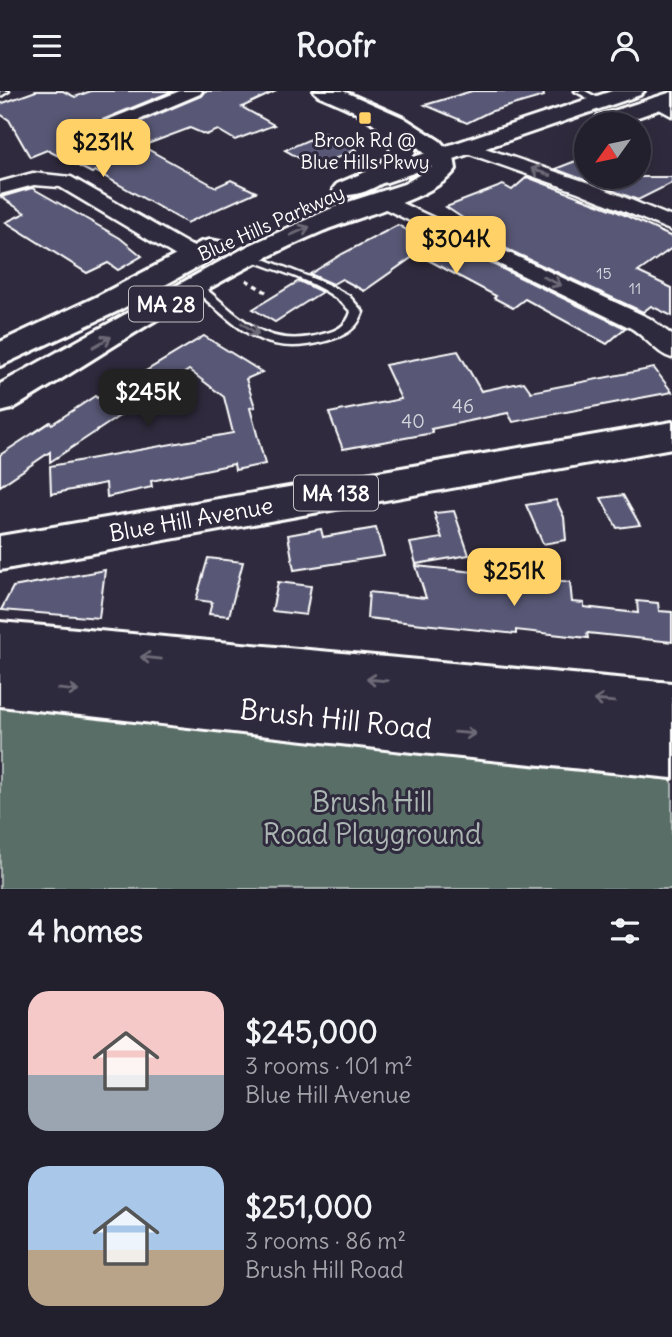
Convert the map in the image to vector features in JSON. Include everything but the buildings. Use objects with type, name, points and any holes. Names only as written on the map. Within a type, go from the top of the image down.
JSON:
[{"type":"main road","name":"MA 28","points":[[326,91],[421,136],[443,155],[444,169],[432,180],[416,187]]},
{"type":"main road","name":"Blue Hills Parkway","points":[[0,355],[195,272],[246,267],[310,227],[443,155],[632,91]]},
{"type":"main road","points":[[639,112],[667,104]]},
{"type":"main road","name":"MA 28","points":[[368,111],[394,130],[403,143],[400,158],[379,188]]},
{"type":"main road","name":"Blue Hills Parkway","points":[[2,389],[70,360],[195,272],[288,212],[379,188],[416,187],[574,132]]},
{"type":"main road","points":[[49,332],[36,345],[35,355],[44,361],[70,360]]},
{"type":"main road","name":"Blue Hill Avenue","points":[[0,553],[672,435]]},
{"type":"main road","name":"Brush Hill Road","points":[[0,643],[672,707]]},
{"type":"main road","name":"Brush Hill Road","points":[[0,683],[672,753]]},
{"type":"street","points":[[109,126],[194,91]]},
{"type":"street","points":[[467,147],[585,188],[672,225]]},
{"type":"street","points":[[0,188],[33,179],[64,181],[195,272]]},
{"type":"street","points":[[379,188],[640,323],[655,332],[672,350]]},
{"type":"lane","points":[[579,91],[601,101]]},
{"type":"lane","points":[[195,272],[245,327],[273,344],[289,345],[322,339],[347,330],[355,321],[357,311],[345,298],[246,267]]},
{"type":"path","points":[[246,267],[267,292]]},
{"type":"green space","name":"Brush Hill Road Playground","points":[[0,699],[311,739],[672,780],[672,889],[0,889]]},
{"type":"place","name":"Brook Rd @ Blue Hills Pkwy","points":[[365,118]]}]
